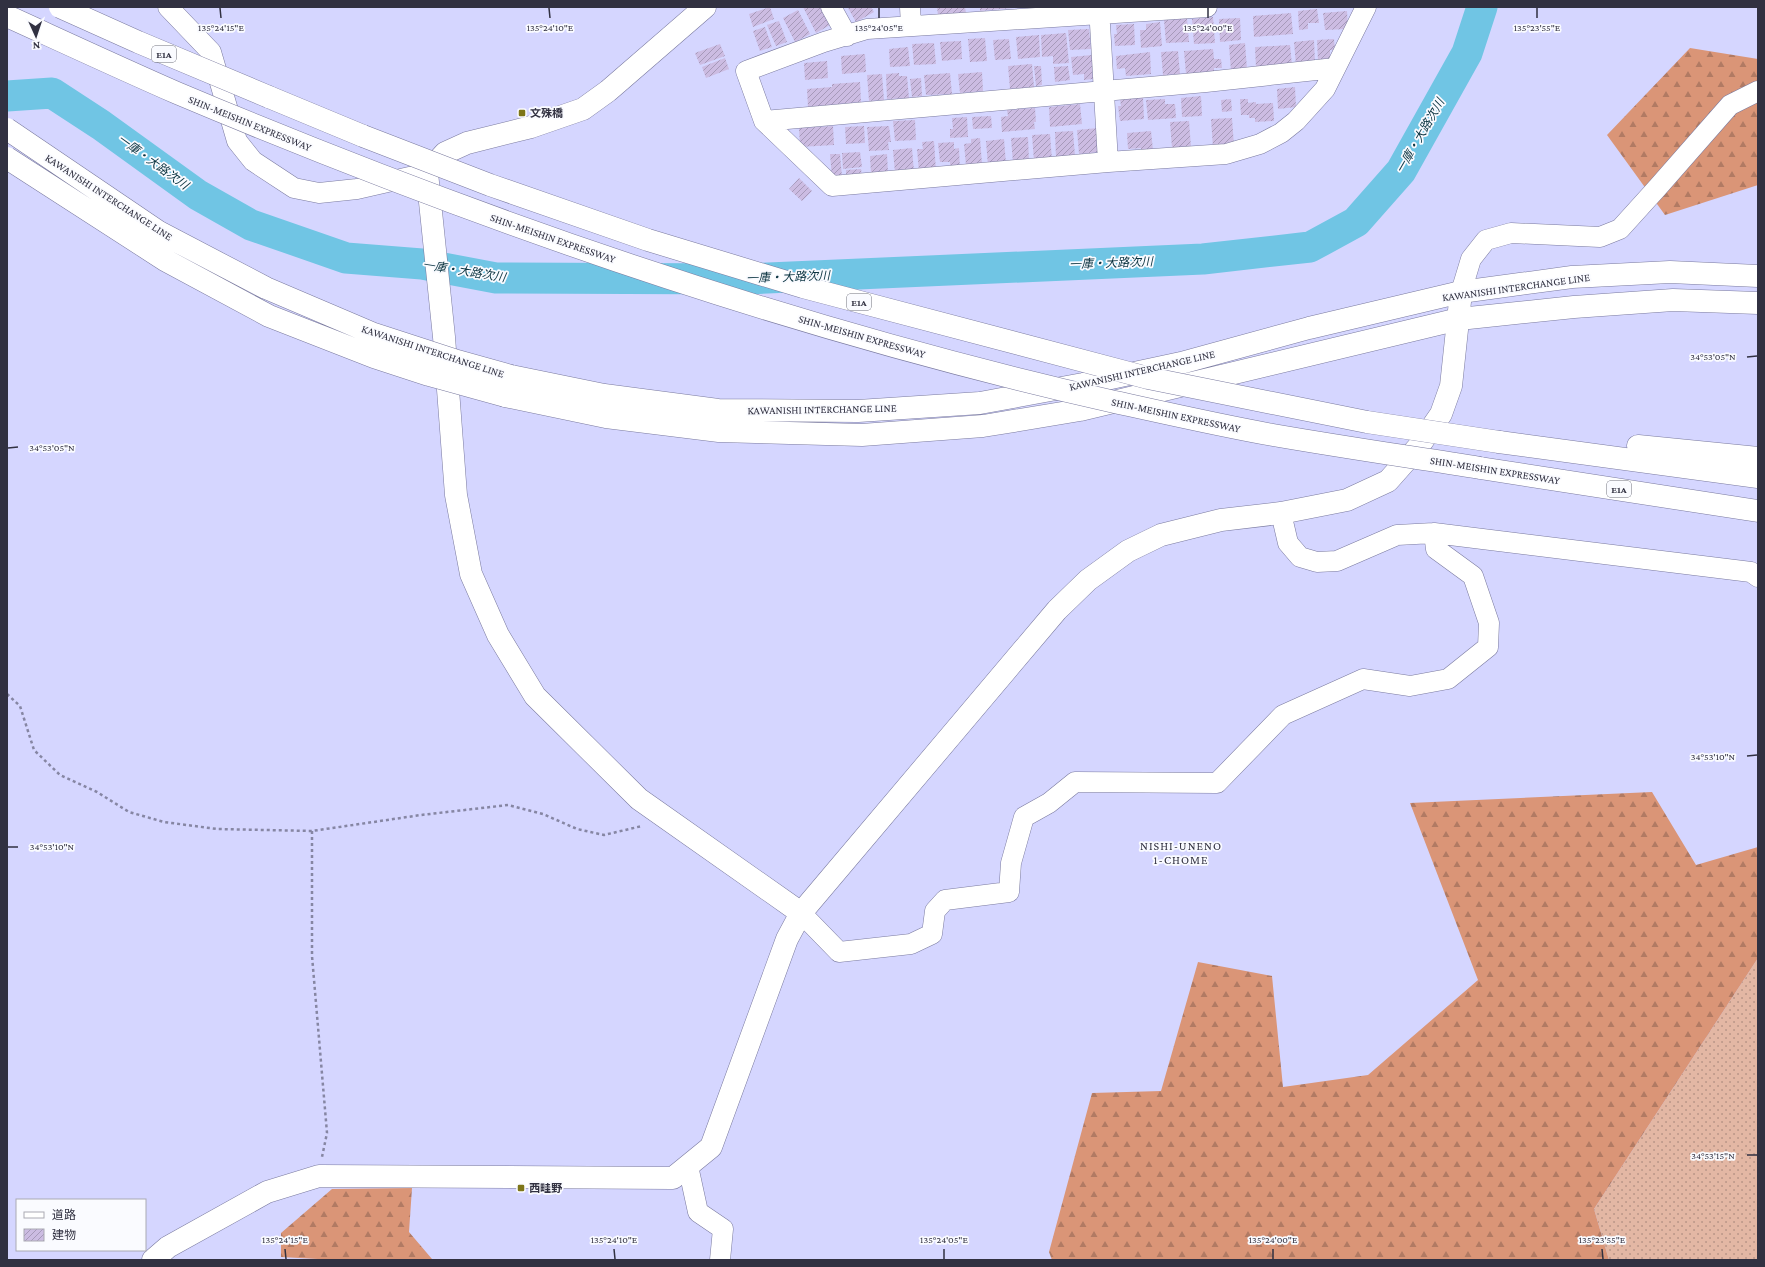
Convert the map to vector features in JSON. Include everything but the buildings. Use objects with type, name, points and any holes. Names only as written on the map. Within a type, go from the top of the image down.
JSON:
[{"type":"main road","name":"E1A","points":[[60,7],[138,42],[363,136],[490,185],[648,240],[803,287],[1148,378],[1367,422],[1500,438]]},
{"type":"main road","points":[[705,7],[608,92],[583,109],[531,127],[467,143],[445,154],[427,173],[444,337],[456,495],[471,574],[498,635],[535,696],[639,799],[665,819],[801,913]]},
{"type":"main road","name":"SHIN-MEISHIN EXPRESSWAY","points":[[7,16],[174,91],[322,153],[486,214],[626,263],[819,324],[987,370],[1104,399],[1271,435],[1758,511]]},
{"type":"main road","name":"KAWANISHI INTERCHANGE LINE","points":[[7,129],[159,232],[266,288],[374,334],[454,360],[508,386],[606,417],[719,431],[862,435],[983,426],[1080,410],[1459,319],[1574,307],[1673,300],[1758,303]]},
{"type":"main road","name":"KAWANISHI INTERCHANGE LINE","points":[[7,158],[165,260],[270,316],[374,357],[429,375],[508,386],[604,395],[718,410],[858,411],[980,403],[1083,384],[1181,363],[1309,328],[1461,292],[1572,277],[1670,272],[1758,276]]},
{"type":"main road","points":[[153,1260],[168,1247],[267,1192],[319,1176],[673,1178],[711,1147],[787,939],[801,913],[1057,610],[1088,580],[1128,551],[1161,535],[1221,520],[1281,513],[1347,500],[1388,481],[1419,446],[1441,414],[1451,386],[1461,292]]},
{"type":"main road","points":[[1500,438],[1758,458]]},
{"type":"main road","points":[[1500,438],[1758,476]]},
{"type":"street","points":[[168,7],[211,52],[237,141],[253,161],[294,188],[319,193],[357,189],[427,173]]},
{"type":"street","points":[[831,7],[847,36]]},
{"type":"street","points":[[1207,7],[911,16],[867,29],[746,71],[764,121],[832,186],[1108,162],[1226,154],[1260,144],[1281,133],[1296,121],[1325,89],[1366,7]]},
{"type":"street","points":[[1099,11],[1108,162]]},
{"type":"street","points":[[764,121],[1104,91],[1335,68]]},
{"type":"street","points":[[1461,292],[1471,259],[1486,240],[1511,233],[1600,237],[1620,228],[1730,105],[1758,91]]},
{"type":"street","points":[[1281,513],[1288,543],[1300,557],[1317,562],[1337,561],[1397,535],[1434,533],[1751,572],[1758,577]]},
{"type":"street","points":[[801,913],[839,952],[911,944],[932,934],[935,911],[946,900],[1009,892],[1011,863],[1024,817],[1049,803],[1075,782],[1217,783],[1283,715],[1363,679],[1410,686],[1448,679],[1488,647],[1489,622],[1473,576],[1436,549],[1434,533]]},
{"type":"street","points":[[688,1166],[698,1212],[723,1229],[720,1260]]},
{"type":"path","points":[[7,694],[20,706],[34,750],[60,775],[97,792],[129,812],[164,822],[217,829],[312,831],[421,815],[508,805],[544,814],[577,828],[604,835],[665,819]]},
{"type":"path","points":[[312,831],[312,956],[327,1133],[319,1176]]},
{"type":"shaded area","points":[[1758,958],[1758,1260],[1609,1260],[1594,1209]]},
{"type":"green space","points":[[1690,48],[1758,59],[1758,185],[1665,215],[1607,135]]},
{"type":"green space","points":[[1652,792],[1696,865],[1758,847],[1758,958],[1594,1209],[1609,1260],[1052,1260],[1049,1252],[1092,1093],[1161,1091],[1198,962],[1272,976],[1283,1087],[1368,1075],[1478,980],[1410,803]]},
{"type":"green space","points":[[412,1188],[409,1232],[432,1259],[443,1260],[336,1260],[281,1257],[281,1233],[332,1189]]},
{"type":"waterway","name":"一庫・大路次川","points":[[7,96],[52,93],[101,125],[198,195],[251,225],[346,258],[422,264],[496,278],[746,279],[1203,259],[1310,247],[1356,222],[1401,171],[1467,53],[1482,7]]},
{"type":"place","name":"文殊橋","points":[[522,113]]},
{"type":"place","name":"西畦野","points":[[521,1188]]},
{"type":"district","name":"NISHI-UNENO 1-CHOME","points":[[1181,853]]}]
